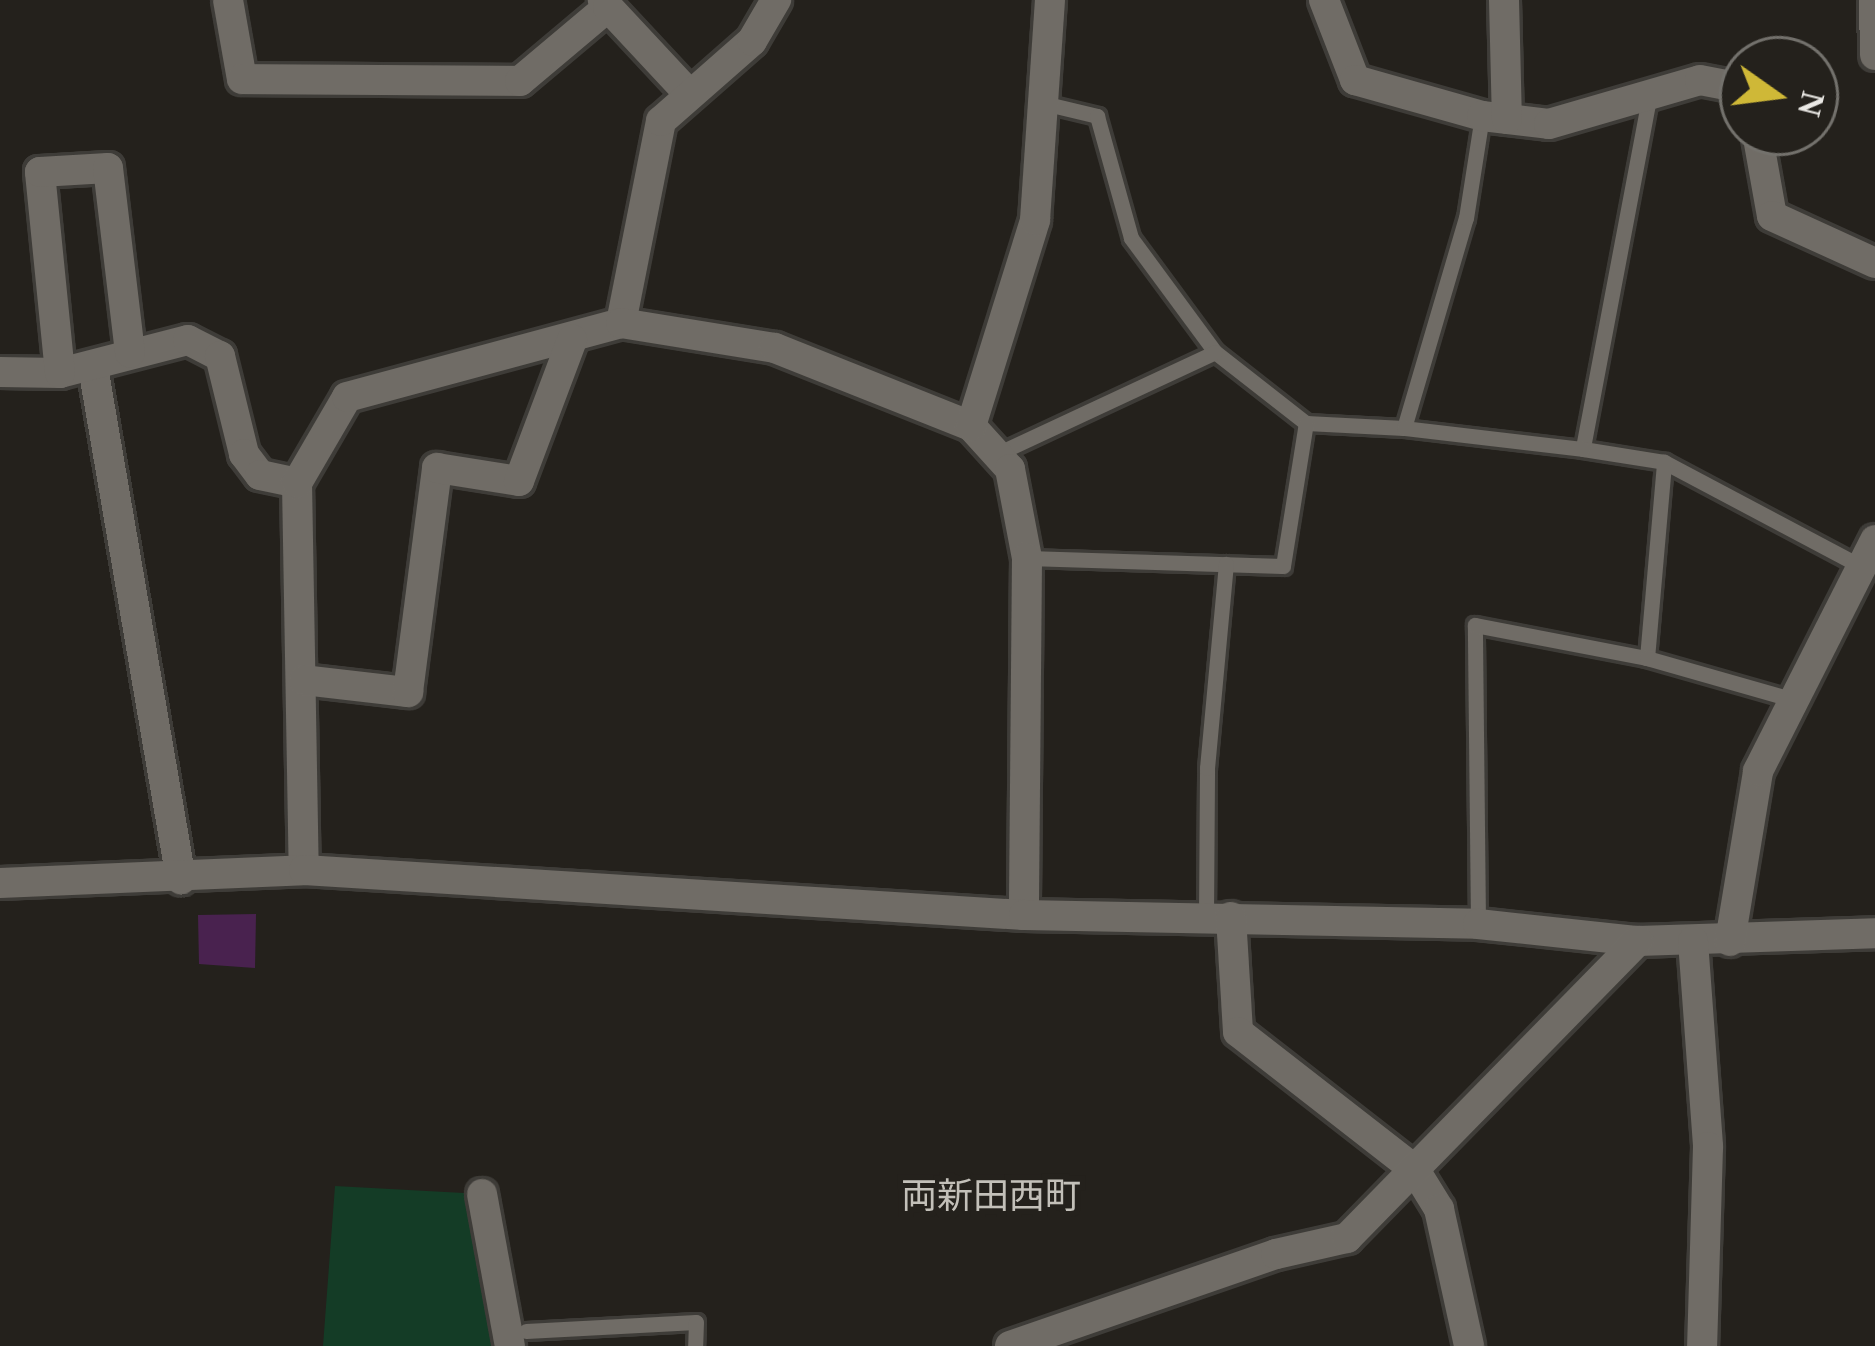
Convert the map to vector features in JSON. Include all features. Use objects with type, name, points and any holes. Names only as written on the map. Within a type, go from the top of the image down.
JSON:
[{"type":"street","points":[[228,0],[242,79],[520,81],[606,4],[690,95]]},
{"type":"street","points":[[621,323],[661,121],[752,41],[776,0]]},
{"type":"street","points":[[971,426],[1035,220],[1050,0]]},
{"type":"street","points":[[1324,0],[1355,80],[1494,117],[1550,124],[1651,89],[1700,80],[1719,84]]},
{"type":"street","points":[[1494,117],[1504,0]]},
{"type":"street","points":[[1874,0],[1875,55]]},
{"type":"street","points":[[1761,156],[1772,216],[1875,263]]},
{"type":"street","points":[[60,373],[40,172],[108,168],[130,353]]},
{"type":"street","points":[[304,870],[297,483],[346,397],[572,340],[621,323],[775,348],[971,426],[1001,452],[1027,558],[1024,915]]},
{"type":"street","points":[[0,372],[60,373],[188,340],[220,356],[244,454],[260,475],[297,483]]},
{"type":"street","points":[[304,680],[408,692],[437,468],[519,481],[572,340]]},
{"type":"street","points":[[93,367],[182,879]]},
{"type":"street","points":[[1730,941],[1758,772],[1870,555]]},
{"type":"street","points":[[0,883],[182,879],[304,870],[1024,915],[1478,924],[1638,941],[1875,933]]},
{"type":"street","points":[[1219,917],[1238,1032],[1414,1171],[1439,1209],[1468,1346]]},
{"type":"street","points":[[1010,1346],[1276,1254],[1347,1238],[1638,941]]},
{"type":"street","points":[[1693,941],[1708,1147],[1702,1346]]},
{"type":"street","points":[[482,1194],[518,1339]]},
{"type":"lane","points":[[1582,449],[1651,89]]},
{"type":"lane","points":[[1042,103],[1097,116],[1130,238],[1215,352],[1306,422],[1404,428],[1664,462],[1870,555]]},
{"type":"lane","points":[[1404,428],[1494,117]]},
{"type":"lane","points":[[1001,452],[1215,352]]},
{"type":"lane","points":[[1027,558],[1283,566],[1306,422]]},
{"type":"lane","points":[[1647,658],[1664,462]]},
{"type":"lane","points":[[1219,917],[1207,768],[1226,564]]},
{"type":"lane","points":[[1478,924],[1475,626],[1647,658],[1794,700]]},
{"type":"lane","points":[[518,1339],[696,1322],[695,1346]]},
{"type":"green space","points":[[335,1186],[482,1194],[510,1346],[323,1346]]},
{"type":"building","points":[[256,914],[255,968],[199,964],[198,915]]},
{"type":"district","name":"両新田西町","points":[[991,1197]]}]
